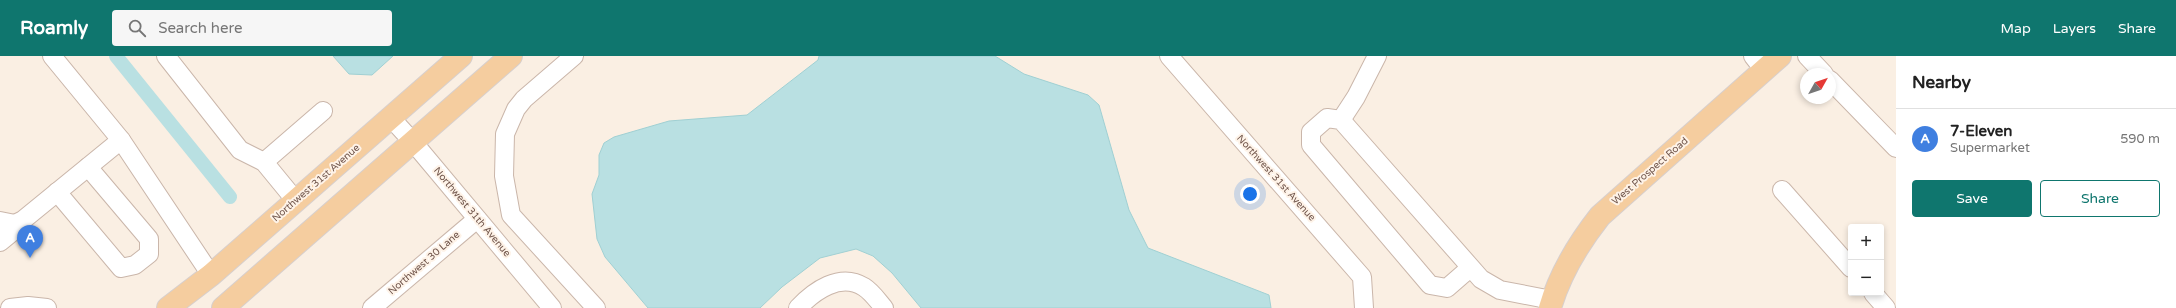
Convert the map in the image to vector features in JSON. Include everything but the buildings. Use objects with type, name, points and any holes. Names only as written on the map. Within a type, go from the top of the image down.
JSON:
[{"type":"main road","name":"Northwest 31st Avenue","points":[[168,308],[211,275],[461,56]]},
{"type":"main road","points":[[223,308],[511,56]]},
{"type":"main road","name":"West Prospect Road","points":[[1551,304],[1573,254],[1600,216],[1766,61]]},
{"type":"street","points":[[52,56],[121,140],[211,275]]},
{"type":"street","points":[[166,56],[240,150],[264,162],[296,200]]},
{"type":"street","points":[[574,56],[524,99],[516,109],[505,134],[504,176],[511,215],[596,308]]},
{"type":"street","name":"Northwest 31st Avenue","points":[[1169,56],[1362,277],[1364,308]]},
{"type":"street","points":[[1341,120],[1356,97],[1377,56]]},
{"type":"street","points":[[1807,56],[1818,68]]},
{"type":"street","points":[[1836,86],[1896,148]]},
{"type":"street","points":[[264,162],[323,111]]},
{"type":"street","name":"Northwest 31th Avenue","points":[[390,118],[413,142],[552,308]]},
{"type":"street","points":[[1470,268],[1447,288],[1430,284],[1311,145],[1310,132],[1327,118],[1341,120],[1481,280],[1500,290],[1551,304]]},
{"type":"street","points":[[0,242],[11,233],[8,222],[23,220],[121,140]]},
{"type":"street","points":[[57,192],[121,268],[136,265],[149,254],[149,239],[88,167]]},
{"type":"street","points":[[1782,190],[1848,265]]},
{"type":"street","name":"Northwest 30 Lane","points":[[372,308],[477,219]]},
{"type":"street","points":[[798,308],[821,288],[838,282],[853,283],[864,287],[884,308]]},
{"type":"street","points":[[1876,296],[1886,308]]},
{"type":"street","points":[[10,308],[28,306],[47,308]]},
{"type":"water","points":[[333,56],[393,56],[372,75],[349,74]]},
{"type":"water","points":[[819,56],[995,56],[1024,74],[1088,95],[1099,105],[1129,210],[1148,248],[1269,295],[1271,308],[921,308],[892,273],[873,256],[856,249],[820,258],[782,287],[760,308],[648,308],[605,257],[597,239],[592,194],[599,175],[599,155],[604,143],[614,137],[669,121],[747,115],[818,60]]},
{"type":"waterway","points":[[116,56],[230,197]]},
{"type":"place","name":"7-Eleven","points":[[30,258]]}]
